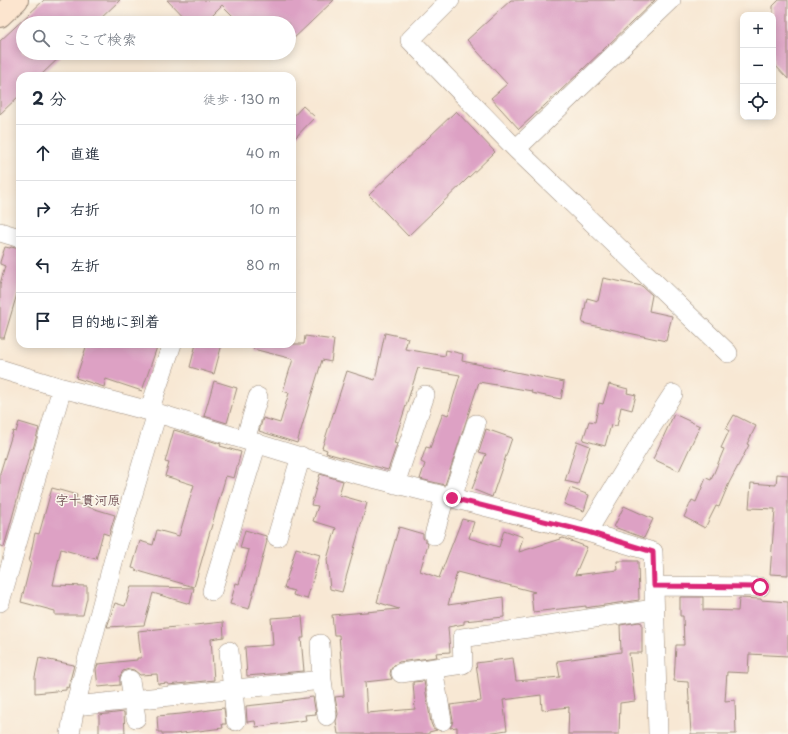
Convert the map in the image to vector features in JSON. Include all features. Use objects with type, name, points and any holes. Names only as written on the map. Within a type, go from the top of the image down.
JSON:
[{"type":"street","points":[[0,16],[17,0]]},
{"type":"street","points":[[450,0],[410,40],[516,150],[728,353]]},
{"type":"street","points":[[516,150],[671,0]]},
{"type":"street","points":[[0,232],[16,237]]},
{"type":"street","points":[[70,734],[75,706],[171,348]]},
{"type":"street","points":[[0,369],[62,388],[153,412],[354,473],[588,532],[653,552],[658,734]]},
{"type":"street","points":[[0,602],[62,388]]},
{"type":"street","points":[[588,532],[672,394]]},
{"type":"street","points":[[395,484],[425,395]]},
{"type":"street","points":[[212,591],[251,442],[258,397]]},
{"type":"street","points":[[434,535],[476,424]]},
{"type":"street","points":[[277,537],[301,456]]},
{"type":"street","points":[[654,586],[760,587]]},
{"type":"street","points":[[401,674],[463,664],[462,638],[654,609]]},
{"type":"street","points":[[320,644],[322,680],[327,716]]},
{"type":"street","points":[[229,651],[236,721]]},
{"type":"street","points":[[433,668],[442,721]]},
{"type":"street","points":[[130,680],[134,709]]},
{"type":"street","points":[[75,706],[134,709],[234,690],[322,680]]},
{"type":"building","points":[[44,0],[120,0],[103,16],[27,16]]},
{"type":"building","points":[[167,0],[334,0],[296,36],[296,16],[233,16],[222,5],[211,16],[182,16]]},
{"type":"building","points":[[511,0],[655,0],[519,129],[491,98],[507,84],[467,40]]},
{"type":"building","points":[[779,0],[788,0],[788,79],[776,66],[776,12],[773,12],[773,6]]},
{"type":"building","points":[[16,26],[16,60],[57,60],[44,72],[16,72],[16,99],[0,114],[0,41]]},
{"type":"building","points":[[303,106],[315,117],[296,137],[296,114]]},
{"type":"building","points":[[456,111],[495,152],[408,236],[369,195]]},
{"type":"building","points":[[5,247],[16,248],[16,298],[4,338],[0,338],[0,284],[5,266],[0,264]]},
{"type":"building","points":[[603,278],[642,286],[652,295],[649,311],[672,316],[666,341],[582,323],[587,298],[598,301]]},
{"type":"building","points":[[385,333],[408,338],[405,349],[445,356],[446,350],[463,354],[462,361],[564,382],[561,399],[531,393],[532,391],[479,382],[445,485],[420,479],[425,464],[421,462],[426,447],[430,448],[443,413],[448,415],[460,375],[418,368],[394,443],[397,444],[388,470],[326,453],[327,450],[322,448],[347,371],[375,380]]},
{"type":"building","points":[[305,336],[334,340],[331,362],[322,360],[297,443],[259,431],[263,418],[280,423],[289,393],[283,391],[293,359],[253,349],[296,348],[296,344],[304,344]]},
{"type":"building","points":[[86,348],[157,348],[142,391],[106,379],[104,387],[76,378]]},
{"type":"building","points":[[195,348],[221,348],[214,374],[190,367]]},
{"type":"building","points":[[214,381],[237,388],[227,423],[204,416]]},
{"type":"building","points":[[609,384],[628,389],[627,393],[636,395],[632,410],[621,407],[617,426],[611,425],[605,446],[583,440],[589,421],[595,422],[599,403],[603,404]]},
{"type":"building","points":[[674,414],[700,426],[679,471],[653,459]]},
{"type":"building","points":[[734,415],[756,426],[747,444],[749,445],[729,483],[719,507],[716,506],[705,528],[684,517],[692,500],[696,502],[706,478],[711,480],[724,449],[721,448],[729,431],[726,429]]},
{"type":"building","points":[[19,422],[39,428],[33,449],[31,449],[4,547],[0,546],[0,473],[13,431],[16,432]]},
{"type":"building","points":[[486,429],[512,438],[492,497],[472,489],[486,454],[479,452]]},
{"type":"building","points":[[174,430],[221,444],[220,446],[241,452],[234,478],[226,476],[194,587],[132,568],[140,541],[153,545],[157,530],[179,536],[194,485],[165,476],[169,463],[165,462]]},
{"type":"building","points":[[577,441],[590,446],[578,484],[565,481]]},
{"type":"building","points":[[320,474],[343,481],[339,495],[367,503],[342,592],[330,589],[327,559],[336,528],[313,521],[318,506],[311,505]]},
{"type":"building","points":[[777,474],[788,475],[788,575],[770,574],[775,509],[749,508],[751,483],[776,485]]},
{"type":"building","points":[[52,488],[77,495],[75,503],[115,515],[109,535],[103,533],[96,559],[61,549],[53,585],[87,586],[87,598],[83,615],[55,615],[55,611],[21,602],[31,562],[29,562],[35,533],[39,534]]},
{"type":"building","points":[[570,488],[589,495],[584,511],[564,504]]},
{"type":"building","points":[[624,506],[653,519],[644,538],[614,527]]},
{"type":"building","points":[[462,519],[474,522],[469,538],[499,547],[504,530],[523,537],[519,552],[563,538],[587,547],[575,575],[618,570],[617,561],[638,561],[639,600],[586,608],[586,606],[533,612],[531,593],[535,592],[457,572],[448,605],[503,597],[504,617],[464,621],[464,624],[448,627],[450,652],[436,653],[437,657],[399,662],[391,669],[390,674],[392,679],[365,682],[367,713],[415,709],[413,682],[424,681],[431,723],[433,728],[437,730],[429,732],[429,734],[338,734],[336,721],[338,714],[335,697],[344,696],[339,635],[334,635],[332,615],[399,609],[377,602],[399,527],[423,534],[423,538],[428,544],[420,571],[439,578]]},
{"type":"building","points":[[245,530],[266,536],[267,541],[249,609],[230,604],[236,583],[239,584],[249,550],[240,548]]},
{"type":"building","points":[[296,548],[320,555],[307,599],[293,595],[294,591],[284,588]]},
{"type":"building","points":[[131,587],[194,588],[190,604],[153,593],[144,625],[107,627],[115,603],[125,606]]},
{"type":"building","points":[[680,597],[703,597],[703,610],[738,611],[739,598],[788,602],[788,656],[749,654],[748,673],[727,672],[725,701],[735,700],[736,734],[691,734],[688,682],[674,681],[676,645],[684,645],[683,616],[680,616]]},
{"type":"building","points":[[302,616],[304,638],[301,638],[304,671],[247,676],[245,647],[273,645],[271,618]]},
{"type":"building","points":[[223,622],[224,637],[211,639],[214,680],[168,685],[168,683],[158,684],[157,674],[140,675],[134,670],[129,669],[123,671],[120,676],[120,685],[98,687],[96,669],[98,664],[137,660],[137,658],[141,658],[138,631]]},
{"type":"building","points":[[639,622],[642,623],[642,653],[629,653],[635,701],[620,703],[619,734],[568,734],[569,707],[542,710],[541,695],[503,700],[507,730],[481,734],[457,734],[457,727],[450,728],[453,720],[450,705],[481,701],[476,663],[513,658],[516,681],[560,677],[557,661],[621,652],[620,625]]},
{"type":"building","points":[[39,658],[74,665],[68,688],[66,687],[66,690],[35,693],[35,677]]},
{"type":"building","points":[[313,697],[316,714],[305,715],[306,720],[256,727],[255,721],[247,722],[246,706]]},
{"type":"building","points":[[224,708],[226,724],[222,724],[223,728],[174,734],[162,734],[162,732],[158,732],[157,716]]},
{"type":"building","points":[[124,712],[125,734],[99,734],[99,715]]},
{"type":"district","name":"字十貫河原","points":[[88,499]]},
{"type":"route","points":[[452,498],[588,532],[653,552],[654,586],[760,587]]}]
